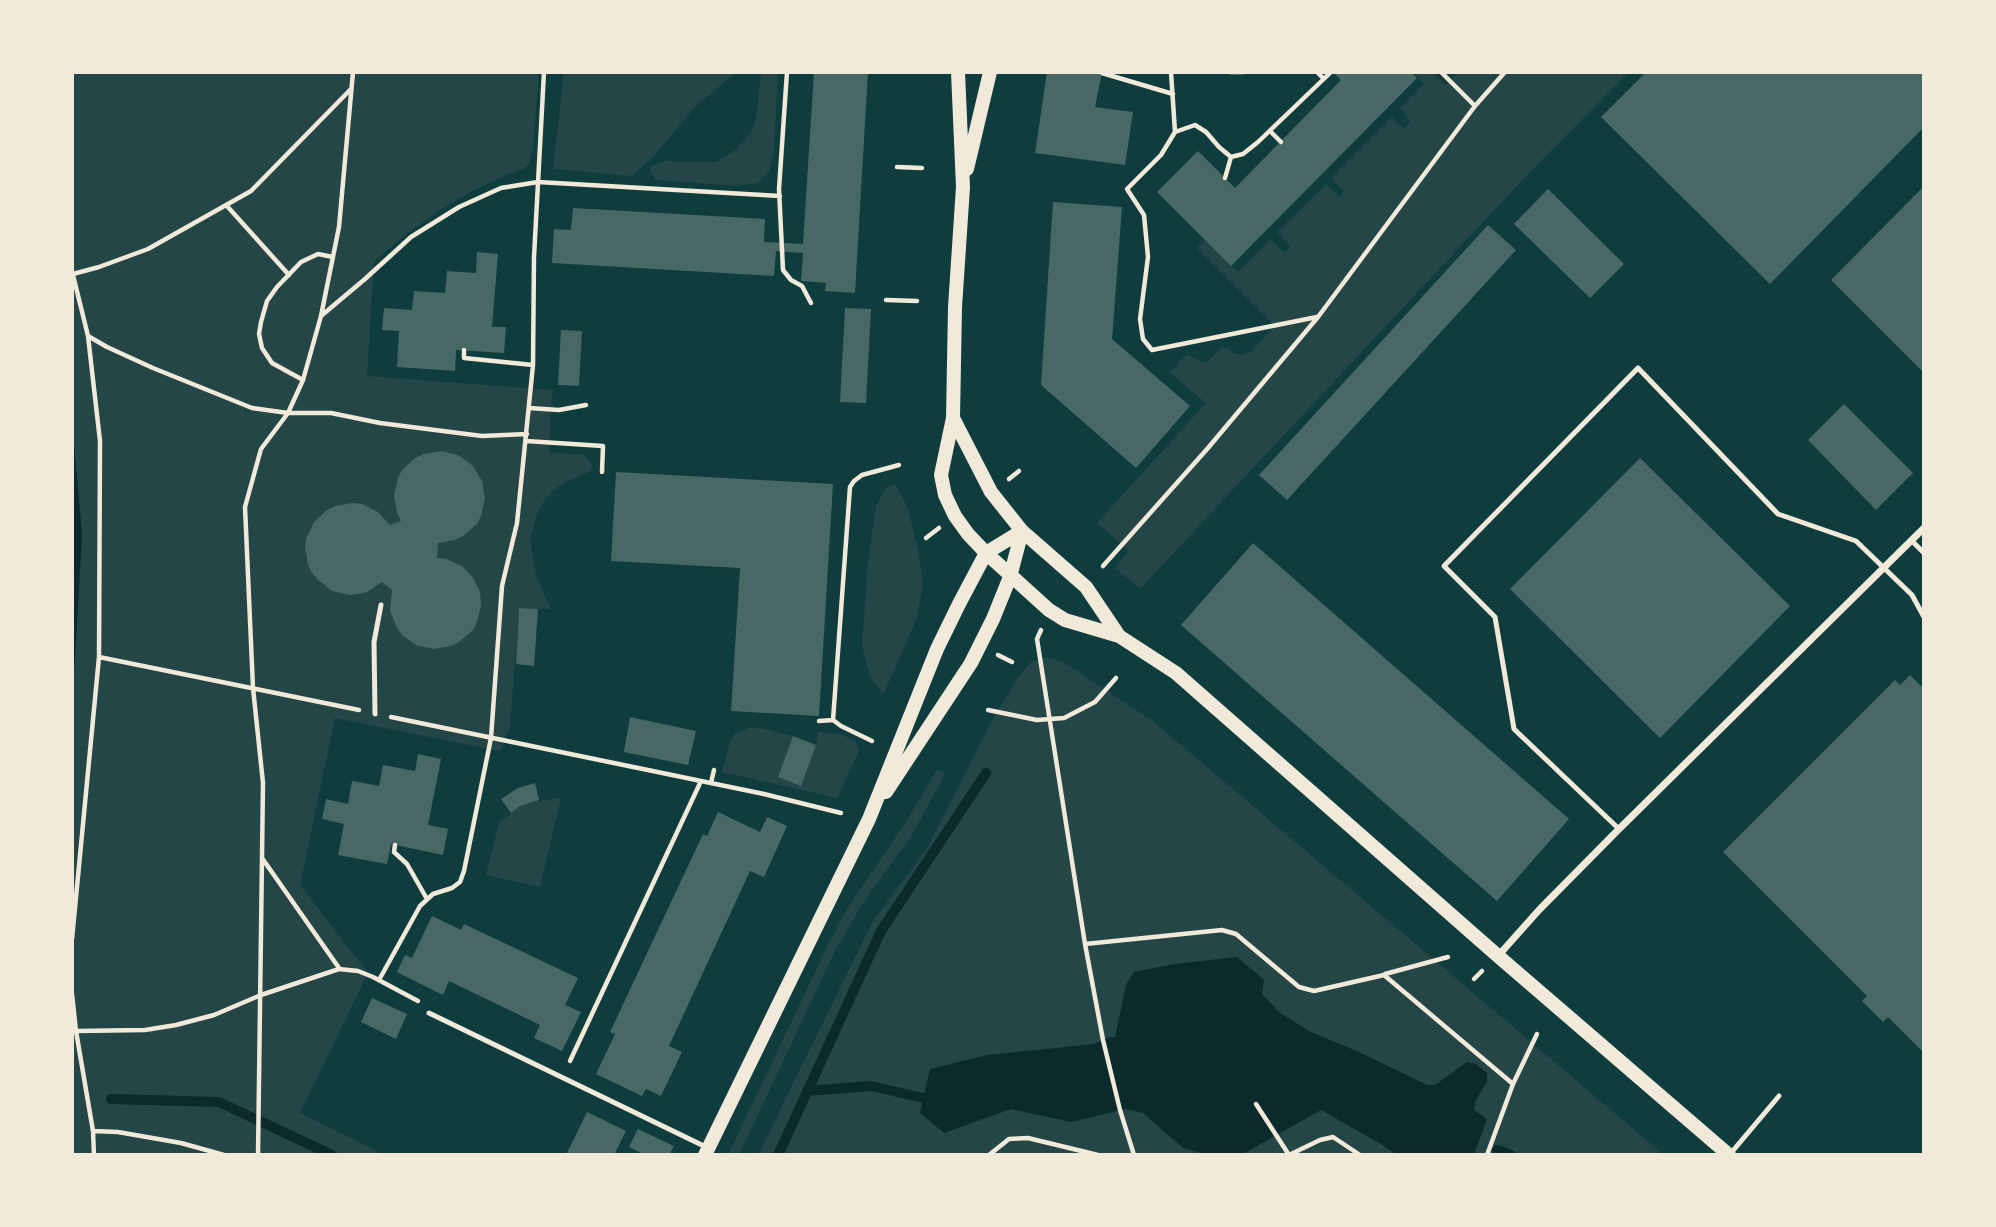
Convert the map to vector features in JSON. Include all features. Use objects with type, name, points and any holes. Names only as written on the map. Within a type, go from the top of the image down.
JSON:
[{"type":"main road","points":[[958,72],[963,187],[955,307],[953,418],[941,468],[945,495],[955,516],[986,553],[1049,610],[1065,620],[1119,636],[1177,673],[1729,1155]]},
{"type":"main road","points":[[963,187],[990,72]]},
{"type":"main road","points":[[953,418],[991,492],[1022,531],[1086,587],[1119,636]]},
{"type":"main road","points":[[707,1152],[869,819],[937,649],[986,553],[1022,531]]},
{"type":"main road","points":[[869,819],[971,663],[1010,577],[1022,531]]},
{"type":"street","points":[[1498,956],[1539,910],[1924,528]]},
{"type":"lane","points":[[1619,830],[1514,729],[1495,617],[1444,566],[1638,368],[1778,514],[1856,541],[1912,595],[1924,617]]},
{"type":"lane","points":[[1912,541],[1924,553]]},
{"type":"lane","points":[[375,714],[374,642],[381,605]]},
{"type":"lane","points":[[429,1013],[562,1077],[707,1152]]},
{"type":"lane","points":[[1729,1155],[1779,1096]]},
{"type":"path","points":[[258,1155],[263,783],[253,688],[245,507],[261,449],[288,412],[303,380],[321,316],[339,227],[353,72]]},
{"type":"path","points":[[379,980],[420,906],[427,899],[460,882],[491,738],[502,586],[517,523],[533,365],[534,257],[544,72]]},
{"type":"path","points":[[787,72],[780,196],[783,270],[791,280],[802,286],[811,303]]},
{"type":"path","points":[[1171,72],[1175,132],[1161,155],[1127,189],[1144,215],[1148,257],[1140,319],[1143,339],[1152,349],[1318,317]]},
{"type":"path","points":[[1230,72],[1244,72]]},
{"type":"path","points":[[1317,72],[1324,79]]},
{"type":"path","points":[[1231,157],[1243,154],[1331,72]]},
{"type":"path","points":[[1441,72],[1475,106]]},
{"type":"path","points":[[1103,566],[1208,448],[1318,317],[1475,106],[1505,72]]},
{"type":"path","points":[[1102,73],[1173,94]]},
{"type":"path","points":[[72,939],[99,657],[100,441],[88,336],[72,273],[99,267],[148,249],[251,191],[352,88]]},
{"type":"path","points":[[1175,132],[1195,125],[1231,157]]},
{"type":"path","points":[[1270,131],[1280,142]]},
{"type":"path","points":[[1225,178],[1231,157]]},
{"type":"path","points":[[897,167],[922,168]]},
{"type":"path","points":[[321,316],[411,237],[459,207],[501,188],[538,182],[780,196]]},
{"type":"path","points":[[227,206],[289,275]]},
{"type":"path","points":[[303,380],[272,363],[262,348],[259,334],[267,301],[301,262],[318,254],[333,257]]},
{"type":"path","points":[[886,300],[917,301]]},
{"type":"path","points":[[88,336],[153,368],[252,408],[331,413],[380,423],[482,436],[603,446],[602,472]]},
{"type":"path","points":[[464,350],[464,358],[533,365]]},
{"type":"path","points":[[529,408],[559,410],[586,405]]},
{"type":"path","points":[[834,720],[850,487],[862,475],[899,465]]},
{"type":"path","points":[[1037,639],[1085,944],[1103,1040],[1134,1155]]},
{"type":"path","points":[[99,657],[764,794],[841,813]]},
{"type":"path","points":[[988,710],[1037,720],[1064,718],[1095,702],[1116,678]]},
{"type":"path","points":[[819,721],[834,720],[872,740]]},
{"type":"path","points":[[711,783],[714,770]]},
{"type":"path","points":[[562,1077],[701,781]]},
{"type":"path","points":[[395,845],[394,852],[407,864],[427,899]]},
{"type":"path","points":[[262,857],[339,969]]},
{"type":"path","points":[[1085,944],[1222,930],[1236,934],[1299,987],[1314,991],[1448,957]]},
{"type":"path","points":[[76,1031],[145,1030],[176,1025],[214,1015],[261,995],[339,969],[358,971],[379,980],[416,999],[429,1013]]},
{"type":"path","points":[[1384,975],[1513,1084]]},
{"type":"path","points":[[72,995],[93,1131],[94,1155]]},
{"type":"path","points":[[1487,1155],[1513,1084],[1537,1034]]},
{"type":"path","points":[[1256,1104],[1289,1155],[1320,1140],[1333,1137],[1360,1155]]},
{"type":"path","points":[[93,1131],[118,1132],[180,1143],[224,1155]]},
{"type":"path","points":[[989,1155],[1009,1139],[1028,1138],[1098,1155]]},
{"type":"shaded area","points":[[72,72],[539,72],[533,148],[529,164],[470,192],[441,210],[374,261],[367,376],[552,390],[549,452],[584,455],[592,465],[591,470],[585,474],[554,490],[537,514],[531,537],[532,554],[537,578],[551,609],[519,608],[510,727],[500,751],[335,718],[300,885],[368,973],[300,1113],[385,1155],[72,1155],[72,708],[82,534],[72,423]]},
{"type":"shaded area","points":[[564,72],[736,72],[694,108],[654,156],[632,176],[553,169]]},
{"type":"shaded area","points":[[761,72],[778,72],[774,151],[769,171],[758,183],[737,186],[656,180],[651,173],[651,166],[666,161],[716,162],[734,151],[751,133],[756,119]]},
{"type":"shaded area","points":[[1414,72],[1432,72],[1446,85],[1459,72],[1629,72],[1530,172],[1140,589],[1115,568],[1129,551],[1097,523],[1206,403],[1170,373],[1183,357],[1188,355],[1202,362],[1209,360],[1221,348],[1228,348],[1241,355],[1251,352],[1277,323],[1272,323],[1197,248],[1205,240],[1238,272],[1270,239],[1285,253],[1291,246],[1277,232],[1326,184],[1339,197],[1344,191],[1331,178],[1392,117],[1404,129],[1411,122],[1400,108],[1424,84]]},
{"type":"shaded area","points":[[72,423],[82,534],[72,708]]},
{"type":"shaded area","points":[[895,484],[907,506],[923,585],[916,620],[882,693],[870,677],[862,645],[868,561],[876,506],[886,488]]},
{"type":"shaded area","points":[[1046,658],[1062,661],[1154,722],[1664,1155],[758,1155],[873,921],[926,850],[993,719],[1018,677],[1031,662]]},
{"type":"shaded area","points":[[748,728],[761,728],[793,736],[816,745],[818,732],[841,734],[856,742],[859,751],[837,798],[722,772],[734,734]]},
{"type":"shaded area","points":[[937,769],[945,774],[912,835],[861,906],[836,949],[739,1155],[728,1155],[846,910],[906,822]]},
{"type":"shaded area","points":[[561,798],[540,887],[486,875],[499,823],[520,806]]},
{"type":"shaded area","points":[[1237,957],[1264,980],[1262,994],[1280,1013],[1311,1032],[1427,1085],[1435,1085],[1467,1062],[1476,1064],[1487,1073],[1487,1082],[1475,1102],[1474,1110],[1487,1119],[1474,1155],[1397,1155],[1321,1110],[1241,1155],[1208,1155],[1183,1148],[1143,1113],[1126,1109],[1071,1122],[1011,1109],[944,1133],[920,1113],[930,1069],[987,1055],[1094,1044],[1115,1037],[1126,985],[1134,972]]},
{"type":"building","points":[[814,72],[868,72],[855,293],[825,291],[826,283],[801,281],[803,253],[776,251],[774,276],[552,263],[554,229],[571,230],[573,208],[765,219],[764,242],[803,244]]},
{"type":"building","points":[[1047,72],[1102,72],[1095,107],[1133,112],[1125,165],[1035,153]]},
{"type":"building","points":[[1333,72],[1411,72],[1417,78],[1231,266],[1157,192],[1198,151],[1235,188],[1341,80]]},
{"type":"building","points":[[1646,72],[1924,72],[1924,127],[1770,284],[1601,117]]},
{"type":"building","points":[[1924,186],[1924,373],[1831,280]]},
{"type":"building","points":[[1548,189],[1624,264],[1590,298],[1514,224]]},
{"type":"building","points":[[1053,202],[1122,207],[1112,339],[1190,406],[1136,468],[1041,385]]},
{"type":"building","points":[[1488,225],[1516,250],[1287,500],[1259,475]]},
{"type":"building","points":[[477,252],[498,254],[492,327],[506,327],[504,353],[456,350],[455,371],[397,367],[399,331],[382,330],[384,308],[412,310],[414,291],[445,293],[447,271],[476,273]]},
{"type":"building","points":[[845,308],[871,309],[866,403],[840,402]]},
{"type":"building","points":[[561,330],[582,331],[579,386],[558,385]]},
{"type":"building","points":[[1844,404],[1913,473],[1876,510],[1808,440]]},
{"type":"building","points":[[441,451],[458,455],[473,466],[482,481],[485,499],[477,524],[455,540],[438,543],[437,558],[462,566],[474,579],[480,592],[481,605],[477,622],[473,630],[459,642],[434,649],[416,645],[402,635],[390,611],[392,590],[382,582],[367,592],[358,594],[332,591],[312,573],[305,547],[314,522],[335,506],[362,504],[378,512],[390,525],[401,521],[394,495],[402,470],[415,458]]},
{"type":"building","points":[[1640,458],[1790,606],[1660,738],[1510,589]]},
{"type":"building","points":[[616,472],[833,484],[819,716],[731,711],[740,568],[611,561]]},
{"type":"building","points":[[1253,543],[1569,819],[1497,901],[1181,625]]},
{"type":"building","points":[[519,608],[538,609],[534,666],[516,664]]},
{"type":"building","points":[[1910,675],[1924,689],[1924,1053],[1888,1017],[1883,1022],[1862,1001],[1867,996],[1723,852],[1895,680],[1900,685]]},
{"type":"building","points":[[630,717],[696,731],[688,765],[624,752]]},
{"type":"building","points":[[793,736],[816,745],[801,786],[778,777]]},
{"type":"building","points":[[418,754],[441,759],[428,825],[448,829],[443,855],[391,844],[387,864],[338,855],[344,824],[322,819],[326,799],[348,804],[352,781],[379,786],[383,765],[415,771]]},
{"type":"building","points":[[535,783],[539,800],[520,806],[511,813],[501,799],[518,788]]},
{"type":"building","points":[[718,812],[760,832],[767,817],[787,826],[764,877],[750,871],[669,1046],[682,1052],[661,1096],[646,1089],[642,1096],[596,1074],[615,1034],[610,1032],[703,834],[707,836]]},
{"type":"building","points":[[432,916],[461,930],[464,924],[578,978],[565,1005],[581,1012],[562,1051],[534,1038],[540,1025],[449,981],[443,995],[397,972],[405,955],[412,958]]},
{"type":"building","points":[[372,998],[407,1014],[396,1039],[361,1022]]},
{"type":"building","points":[[587,1112],[626,1131],[614,1155],[566,1155]]},
{"type":"building","points":[[638,1129],[674,1146],[669,1155],[645,1155],[629,1147]]},
{"type":"waterway","points":[[778,1155],[881,931],[986,773]]},
{"type":"waterway","points":[[807,1091],[871,1086],[936,1101]]},
{"type":"waterway","points":[[111,1099],[219,1102],[332,1155]]},
{"type":"waterway","points":[[1497,1150],[1511,1155]]}]
